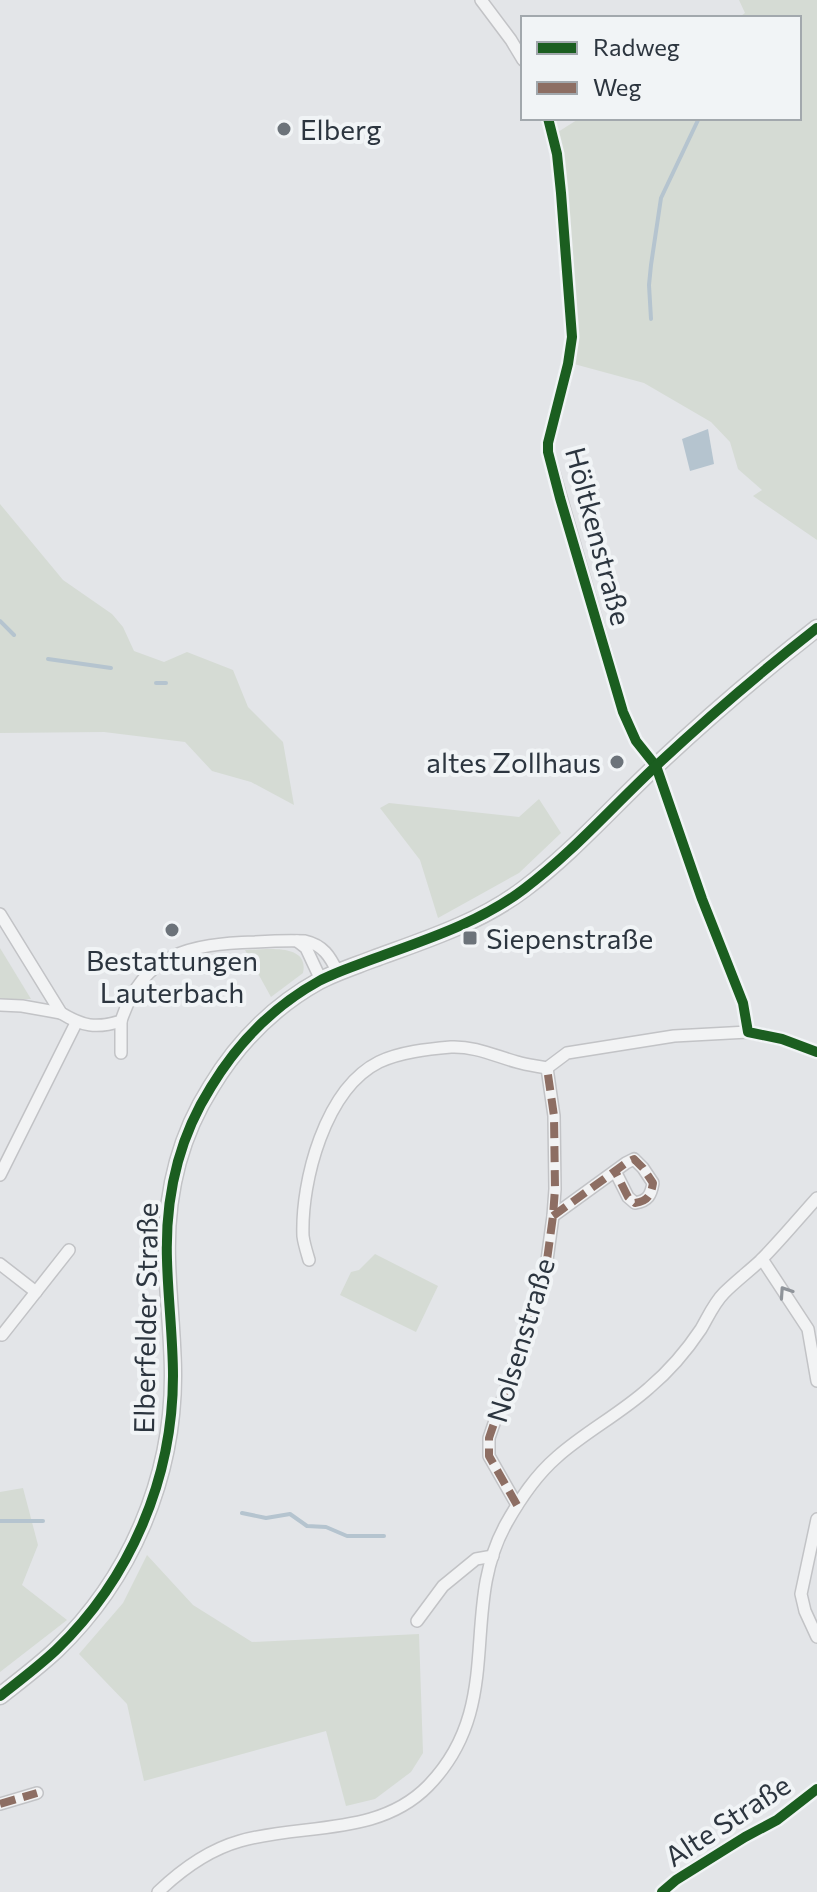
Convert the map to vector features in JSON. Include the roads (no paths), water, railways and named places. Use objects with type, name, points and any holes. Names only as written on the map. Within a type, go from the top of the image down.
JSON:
[{"type":"main road","name":"Elberfelder Straße","points":[[0,1696],[57,1649],[99,1601],[132,1547],[154,1496],[165,1458],[173,1392],[167,1222],[176,1163],[191,1124],[213,1082],[259,1025],[321,980],[464,924],[504,903],[560,859],[726,702],[817,628]]},
{"type":"street","points":[[481,0],[521,57]]},
{"type":"street","name":"Höltkenstraße","points":[[548,120],[557,154],[572,337],[548,452],[623,712],[636,741],[656,766]]},
{"type":"street","points":[[0,914],[61,1013]]},
{"type":"street","points":[[297,941],[306,948],[321,980]]},
{"type":"street","points":[[121,1053],[121,1021],[128,999],[147,974],[162,963],[197,947],[223,943],[315,943],[327,951],[338,973]]},
{"type":"street","points":[[0,1005],[61,1013],[76,1023],[88,1026],[121,1021]]},
{"type":"street","points":[[0,1175],[76,1023]]},
{"type":"street","points":[[309,1260],[303,1238],[307,1190],[320,1137],[341,1097],[376,1063],[411,1053],[452,1047],[471,1048],[518,1063],[547,1068],[567,1053],[674,1036],[748,1032],[782,1039],[817,1052]]},
{"type":"street","name":"Nolsenstraße","points":[[517,1505],[489,1456],[489,1438],[545,1272],[553,1216],[554,1116],[547,1068]]},
{"type":"street","points":[[553,1216],[615,1171]]},
{"type":"street","points":[[158,1892],[187,1867],[225,1847],[257,1837],[367,1820],[391,1812],[428,1786],[461,1741],[472,1708],[484,1597],[493,1556],[517,1505],[535,1478],[558,1456],[651,1387],[699,1331],[723,1293],[762,1259],[817,1198]]},
{"type":"street","points":[[2,1335],[69,1250]]},
{"type":"street","points":[[762,1259],[808,1329],[817,1381]]},
{"type":"street","points":[[0,1264],[36,1292]]},
{"type":"street","points":[[817,1519],[801,1594],[817,1637]]},
{"type":"street","points":[[417,1621],[443,1586],[476,1559],[493,1556]]},
{"type":"street","name":"Alte Straße","points":[[662,1892],[676,1880],[777,1820],[817,1789]]},
{"type":"street","points":[[0,1804],[37,1793]]},
{"type":"waterway","points":[[651,319],[649,285],[661,198],[698,120]]},
{"type":"waterway","points":[[0,621],[14,635]]},
{"type":"waterway","points":[[48,659],[111,668]]},
{"type":"waterway","points":[[156,683],[166,683]]},
{"type":"waterway","points":[[242,1513],[266,1518],[290,1514],[307,1526],[326,1527],[347,1536],[384,1536]]},
{"type":"waterway","points":[[0,1521],[43,1521]]},
{"type":"place","name":"Elberg","points":[[284,129]]},
{"type":"place","name":"altes Zollhaus","points":[[617,762]]},
{"type":"place","name":"Bestattungen Lauterbach","points":[[172,930]]},
{"type":"place","name":"Siepenstraße","points":[[470,938]]}]
